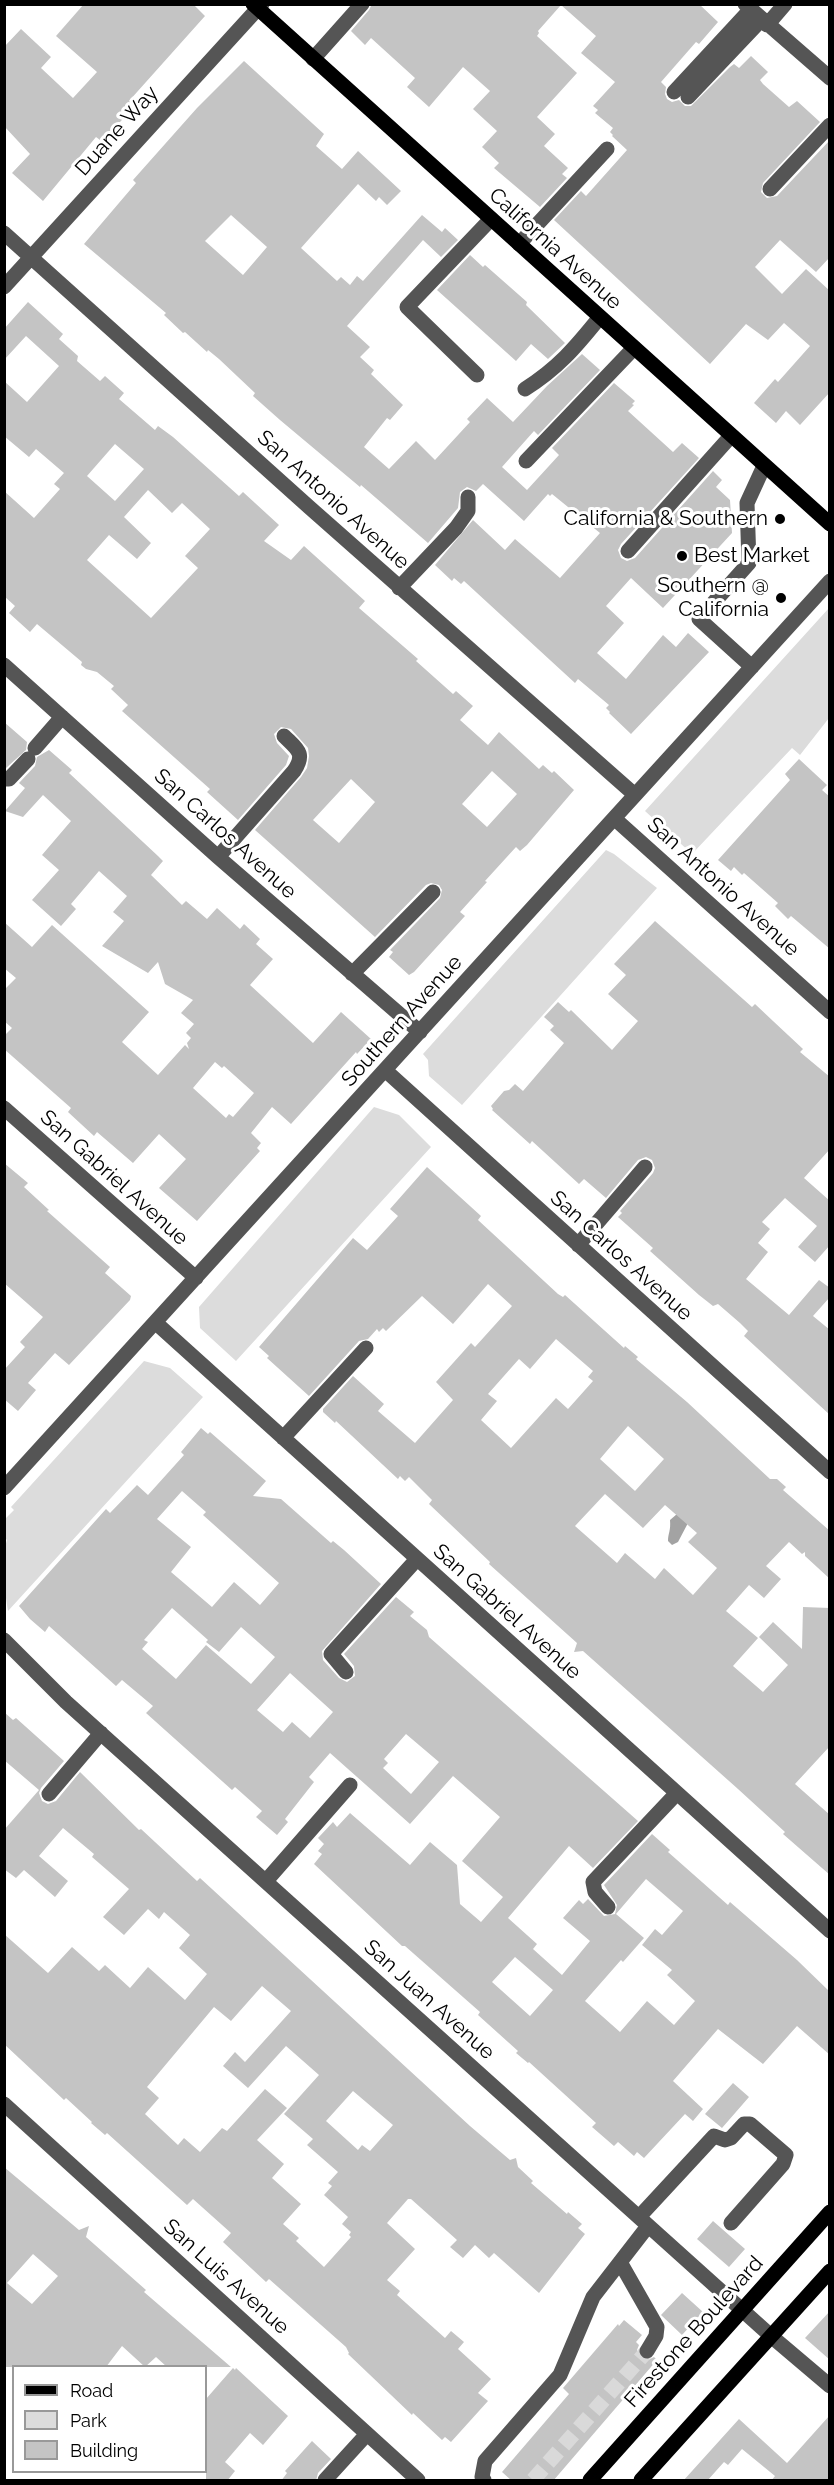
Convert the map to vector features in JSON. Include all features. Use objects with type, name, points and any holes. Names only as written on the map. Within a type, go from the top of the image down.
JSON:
[{"type":"main road","name":"California Avenue","points":[[257,6],[830,524]]},
{"type":"main road","name":"Firestone Boulevard","points":[[590,2481],[741,2309],[830,2212]]},
{"type":"main road","points":[[641,2481],[830,2271]]},
{"type":"street","points":[[313,59],[362,4]]},
{"type":"street","points":[[681,94],[756,15],[785,4]]},
{"type":"street","name":"Duane Way","points":[[4,287],[257,6]]},
{"type":"street","points":[[756,15],[830,78]]},
{"type":"street","points":[[770,189],[830,125]]},
{"type":"street","points":[[519,244],[607,149]]},
{"type":"street","points":[[477,375],[407,307],[491,219]]},
{"type":"street","name":"San Antonio Avenue","points":[[4,233],[399,588],[635,795]]},
{"type":"street","points":[[525,389],[550,373],[576,347],[600,317]]},
{"type":"street","points":[[526,461],[634,348]]},
{"type":"street","points":[[628,551],[731,436]]},
{"type":"street","points":[[752,667],[699,619],[749,563],[747,503],[764,465]]},
{"type":"street","points":[[399,588],[456,528],[468,511],[468,497]]},
{"type":"street","name":"Southern Avenue","points":[[4,1488],[830,581]]},
{"type":"street","name":"San Carlos Avenue","points":[[4,665],[218,857],[420,1032]]},
{"type":"street","points":[[4,779],[9,779],[62,717]]},
{"type":"street","points":[[218,857],[294,771],[300,761],[299,752],[284,736]]},
{"type":"street","name":"San Antonio Avenue","points":[[615,819],[830,1012]]},
{"type":"street","points":[[352,974],[433,892]]},
{"type":"street","name":"San Carlos Avenue","points":[[385,1070],[830,1472]]},
{"type":"street","name":"San Gabriel Avenue","points":[[4,1108],[196,1278]]},
{"type":"street","points":[[578,1245],[645,1167]]},
{"type":"street","name":"San Gabriel Avenue","points":[[156,1323],[830,1931]]},
{"type":"street","points":[[283,1438],[366,1348]]},
{"type":"street","points":[[346,1672],[332,1654],[417,1558]]},
{"type":"street","name":"San Juan Avenue","points":[[4,1640],[101,1733],[771,2337],[830,2386]]},
{"type":"street","points":[[49,1794],[101,1733]]},
{"type":"street","points":[[266,1881],[350,1785]]},
{"type":"street","points":[[608,1907],[595,1892],[593,1882],[677,1793]]},
{"type":"street","name":"San Luis Avenue","points":[[4,2104],[418,2481]]},
{"type":"street","points":[[483,2481],[485,2461],[560,2375],[593,2297],[620,2262],[644,2222],[714,2136],[725,2140],[731,2138],[744,2124],[750,2124],[786,2156],[783,2164],[731,2223]]},
{"type":"street","points":[[620,2262],[657,2327],[656,2336],[647,2351]]},
{"type":"street","points":[[325,2481],[367,2434]]},
{"type":"green space","points":[[829,608],[829,718],[800,755],[792,748],[692,854],[645,811]]},
{"type":"green space","points":[[606,850],[657,888],[462,1105],[429,1076],[428,1060],[423,1054]]},
{"type":"green space","points":[[374,1107],[399,1115],[431,1147],[236,1361],[200,1328],[199,1307]]},
{"type":"green space","points":[[144,1361],[170,1368],[203,1397],[8,1611],[4,1576],[7,1540],[4,1520],[14,1510],[11,1507]]},
{"type":"shaded area","points":[[677,1514],[688,1523],[678,1542],[672,1545],[668,1541],[670,1520]]},
{"type":"building","points":[[84,4],[193,4],[205,16],[129,101],[135,106],[105,138],[103,136],[100,140],[96,137],[43,201],[12,173],[30,154],[4,126],[4,47],[21,29],[51,57],[41,68],[73,98],[97,72],[56,36]]},
{"type":"building","points":[[372,4],[699,4],[718,22],[699,44],[696,42],[661,82],[666,87],[667,99],[672,102],[679,100],[685,106],[691,106],[730,67],[734,64],[739,68],[751,56],[768,72],[760,80],[763,84],[789,107],[797,101],[820,122],[763,183],[761,192],[767,198],[777,196],[830,140],[830,257],[816,272],[780,240],[755,267],[782,294],[806,269],[830,291],[830,392],[800,425],[786,411],[776,423],[754,403],[775,379],[778,382],[810,346],[784,323],[768,340],[746,324],[710,364],[554,220],[581,191],[586,196],[627,150],[612,136],[610,132],[613,128],[595,113],[598,110],[593,106],[615,82],[581,53],[596,36],[561,5],[538,31],[537,36],[577,73],[537,117],[555,134],[544,146],[568,168],[562,174],[567,178],[540,207],[494,168],[499,163],[482,147],[497,131],[473,109],[490,91],[463,67],[429,107],[407,87],[415,78],[371,38],[365,45],[351,31]]},
{"type":"building","points":[[244,61],[324,134],[316,146],[342,169],[358,151],[401,191],[387,205],[379,197],[376,201],[358,184],[301,248],[337,281],[341,277],[350,285],[357,276],[363,281],[422,215],[442,232],[445,228],[458,240],[441,257],[423,240],[347,326],[370,347],[360,357],[374,370],[371,374],[403,405],[390,420],[387,418],[364,447],[389,469],[416,441],[435,460],[470,422],[467,419],[487,398],[513,422],[582,354],[600,370],[538,435],[534,431],[502,467],[527,490],[559,455],[552,448],[614,383],[635,401],[628,411],[673,452],[682,443],[699,458],[621,544],[618,550],[621,558],[627,561],[635,558],[713,471],[722,480],[716,487],[730,500],[732,533],[663,608],[631,578],[606,606],[624,623],[597,653],[626,679],[663,635],[676,647],[688,633],[709,652],[631,734],[609,713],[606,708],[609,705],[578,679],[575,683],[464,581],[461,584],[454,578],[452,581],[435,565],[473,520],[505,550],[515,539],[560,578],[600,533],[552,494],[550,496],[548,494],[524,521],[483,484],[476,491],[467,487],[460,492],[458,508],[428,543],[280,420],[253,396],[255,393],[219,359],[208,350],[207,352],[185,332],[183,333],[164,315],[166,313],[84,244],[136,183],[133,180],[197,108]],"holes":[[[231,215],[267,247],[243,275],[205,241]]]},
{"type":"building","points":[[470,255],[483,267],[485,265],[527,302],[526,305],[565,343],[548,359],[531,344],[516,361],[437,290]]},
{"type":"building","points":[[28,302],[63,334],[59,339],[78,356],[77,361],[100,381],[105,376],[124,393],[119,399],[155,430],[158,426],[173,437],[239,496],[243,492],[279,525],[264,541],[291,560],[304,546],[365,601],[359,608],[418,659],[416,661],[453,694],[456,691],[473,706],[460,720],[488,745],[499,732],[539,769],[543,765],[552,773],[554,771],[574,790],[527,845],[520,851],[516,847],[485,881],[487,882],[460,912],[465,916],[414,972],[409,975],[389,957],[393,952],[390,950],[440,898],[442,890],[439,885],[431,883],[426,885],[375,937],[255,830],[307,768],[308,748],[291,729],[281,727],[274,734],[277,743],[289,756],[286,765],[238,820],[207,792],[210,789],[122,711],[128,705],[111,689],[114,686],[97,672],[81,665],[82,662],[37,624],[30,632],[9,613],[15,606],[4,596],[4,491],[34,518],[60,489],[54,484],[64,473],[36,449],[29,457],[4,436],[4,381],[27,402],[59,366],[26,336],[4,360],[4,329]],"holes":[[[115,444],[144,469],[115,501],[87,476]],[[148,490],[172,513],[182,503],[210,529],[185,556],[198,568],[151,618],[87,560],[109,535],[137,559],[151,543],[124,517]],[[492,771],[517,794],[487,827],[462,804]],[[351,779],[375,802],[339,843],[313,820]]]},
{"type":"building","points":[[4,722],[27,742],[26,750],[6,768]]},
{"type":"building","points":[[49,750],[72,770],[69,773],[163,861],[151,875],[182,905],[186,901],[207,919],[217,908],[240,929],[244,924],[260,939],[256,944],[273,959],[250,985],[313,1043],[341,1012],[371,1039],[357,1054],[356,1052],[291,1124],[272,1107],[251,1133],[261,1143],[257,1148],[260,1151],[197,1221],[159,1188],[186,1159],[159,1134],[133,1163],[97,1132],[94,1136],[68,1112],[71,1108],[4,1049],[4,1036],[12,1028],[4,1021],[4,990],[16,978],[4,968],[4,922],[32,947],[52,925],[149,1012],[122,1042],[158,1075],[185,1045],[189,1049],[187,1043],[191,1038],[186,1033],[194,1024],[181,1013],[193,1000],[165,984],[158,962],[148,973],[102,946],[124,921],[113,912],[127,896],[99,871],[71,904],[76,909],[61,926],[32,900],[59,870],[42,855],[71,821],[43,795],[23,817],[5,811],[25,788],[19,783],[35,766],[37,757]],"holes":[[[215,1062],[222,1068],[224,1066],[254,1093],[233,1117],[229,1114],[226,1118],[193,1088]]]},
{"type":"building","points":[[799,759],[827,785],[822,790],[830,797],[830,949],[791,916],[788,919],[775,906],[778,903],[744,873],[742,875],[734,867],[731,871],[718,860],[790,780],[785,774]]},
{"type":"building","points":[[655,921],[752,1007],[755,1004],[803,1049],[800,1052],[830,1077],[830,1149],[804,1178],[830,1201],[830,1245],[815,1262],[798,1247],[817,1226],[785,1198],[762,1222],[770,1229],[758,1243],[768,1252],[746,1279],[789,1315],[819,1280],[830,1288],[830,1297],[813,1316],[830,1330],[830,1415],[744,1336],[748,1331],[740,1323],[718,1304],[713,1306],[699,1295],[650,1251],[653,1248],[618,1217],[622,1213],[620,1211],[653,1173],[655,1168],[652,1160],[646,1157],[638,1160],[606,1198],[584,1179],[579,1184],[532,1141],[530,1144],[492,1110],[491,1106],[504,1091],[509,1090],[515,1084],[523,1091],[564,1043],[550,1030],[554,1026],[544,1017],[558,1002],[569,1012],[571,1010],[612,1050],[638,1021],[608,994],[626,975],[614,964]]},
{"type":"building","points":[[4,1163],[28,1183],[24,1187],[49,1210],[47,1211],[110,1267],[105,1273],[131,1296],[130,1300],[69,1365],[55,1353],[28,1383],[36,1390],[18,1411],[4,1399],[4,1370],[25,1347],[20,1342],[43,1317],[4,1283]]},
{"type":"building","points":[[427,1167],[481,1216],[478,1220],[558,1294],[563,1297],[565,1295],[624,1348],[625,1346],[638,1357],[636,1359],[687,1402],[770,1479],[777,1479],[786,1487],[783,1490],[830,1531],[830,1579],[805,1556],[805,1552],[802,1554],[789,1542],[766,1566],[781,1579],[764,1598],[749,1585],[726,1611],[758,1638],[733,1666],[763,1692],[788,1665],[759,1637],[773,1622],[802,1649],[803,1607],[830,1608],[830,1746],[795,1784],[830,1815],[830,1875],[783,1834],[785,1832],[738,1789],[583,1651],[574,1652],[577,1643],[489,1564],[490,1562],[429,1504],[432,1500],[409,1477],[405,1481],[400,1476],[398,1479],[336,1421],[335,1423],[323,1412],[323,1409],[353,1376],[384,1404],[378,1411],[415,1443],[453,1400],[436,1382],[471,1343],[475,1347],[512,1306],[488,1284],[453,1324],[422,1296],[386,1331],[383,1328],[379,1332],[377,1329],[368,1339],[359,1341],[309,1396],[267,1358],[269,1356],[259,1347],[353,1238],[367,1250],[398,1216],[390,1209]],"holes":[[[556,1339],[593,1371],[588,1377],[593,1381],[568,1409],[556,1398],[511,1448],[481,1420],[497,1401],[488,1394],[519,1359],[530,1369]],[[628,1426],[664,1459],[635,1491],[600,1459]],[[605,1494],[643,1528],[665,1505],[697,1533],[688,1542],[717,1568],[693,1595],[664,1568],[655,1579],[625,1553],[617,1563],[575,1526]]]},
{"type":"building","points":[[201,1428],[208,1434],[210,1432],[266,1481],[253,1496],[281,1499],[331,1543],[333,1541],[344,1550],[381,1584],[322,1651],[323,1660],[339,1678],[347,1682],[355,1676],[354,1666],[344,1654],[396,1597],[414,1612],[410,1616],[427,1630],[429,1637],[638,1821],[593,1868],[569,1846],[508,1918],[537,1944],[533,1949],[562,1975],[590,1941],[563,1918],[579,1900],[583,1904],[588,1899],[604,1916],[615,1914],[617,1905],[604,1885],[652,1834],[670,1850],[668,1852],[728,1905],[730,1902],[830,1992],[830,2055],[797,2026],[763,2064],[718,2029],[673,2081],[703,2109],[693,2121],[685,2114],[644,2158],[637,2152],[634,2156],[618,2142],[614,2146],[592,2127],[596,2123],[516,2053],[518,2051],[478,2015],[480,2012],[405,1946],[402,1946],[314,1864],[322,1854],[318,1851],[324,1844],[318,1838],[333,1822],[337,1827],[350,1813],[410,1865],[430,1842],[457,1865],[460,1904],[481,1922],[503,1897],[462,1861],[500,1817],[453,1776],[410,1824],[330,1753],[309,1777],[314,1782],[285,1819],[288,1822],[277,1835],[256,1817],[262,1811],[235,1787],[232,1790],[146,1713],[153,1706],[122,1680],[116,1686],[49,1626],[45,1632],[30,1619],[19,1606],[106,1509],[110,1513],[137,1485],[148,1495],[184,1455],[181,1452]],"holes":[[[182,1491],[206,1512],[203,1515],[279,1583],[260,1605],[234,1582],[212,1607],[171,1572],[191,1547],[157,1519]],[[172,1608],[219,1652],[241,1627],[275,1657],[251,1684],[206,1645],[176,1679],[142,1649],[148,1642],[144,1640]],[[290,1673],[333,1712],[310,1738],[292,1722],[283,1732],[257,1710]],[[406,1734],[439,1762],[411,1794],[383,1768],[388,1763],[384,1759]],[[646,1879],[683,1911],[662,1935],[655,1929],[642,1945],[672,1970],[667,1975],[695,2001],[674,2025],[647,2001],[620,2032],[585,2001],[644,1938],[616,1914]],[[515,1957],[553,1990],[530,2016],[492,1982]]]},
{"type":"building","points":[[4,1712],[13,1720],[16,1718],[64,1761],[41,1788],[39,1793],[42,1801],[48,1804],[56,1801],[80,1772],[139,1830],[141,1829],[197,1881],[200,1878],[470,2126],[510,2160],[516,2158],[518,2167],[533,2181],[531,2183],[582,2224],[578,2228],[585,2234],[539,2293],[494,2253],[489,2258],[475,2245],[463,2258],[450,2247],[457,2240],[411,2199],[408,2199],[387,2223],[415,2249],[387,2280],[400,2291],[397,2295],[445,2338],[451,2331],[464,2342],[458,2349],[491,2379],[478,2393],[488,2401],[451,2442],[445,2437],[442,2440],[413,2413],[412,2415],[348,2354],[346,2347],[269,2279],[266,2282],[223,2242],[231,2233],[193,2199],[187,2205],[107,2133],[105,2135],[91,2123],[66,2098],[64,2100],[4,2044],[4,1934],[48,1973],[72,1947],[99,1971],[105,1965],[130,1988],[148,1967],[185,2000],[207,1974],[179,1948],[190,1935],[164,1912],[159,1919],[148,1909],[124,1935],[103,1917],[129,1889],[92,1857],[94,1854],[63,1828],[39,1856],[68,1881],[55,1897],[24,1870],[16,1878],[4,1869],[4,1830],[39,1790],[4,1760]],"holes":[[[262,1986],[291,2011],[245,2062],[235,2052],[223,2066],[248,2088],[286,2046],[319,2075],[284,2114],[313,2139],[307,2145],[338,2172],[328,2183],[332,2186],[324,2195],[348,2217],[342,2224],[351,2232],[349,2235],[351,2237],[324,2267],[296,2241],[299,2238],[283,2224],[301,2204],[272,2178],[284,2164],[257,2140],[287,2108],[265,2089],[227,2131],[222,2128],[200,2152],[184,2138],[178,2145],[145,2114],[159,2098],[147,2087],[214,2007],[231,2021]],[[353,2091],[393,2125],[370,2151],[362,2145],[358,2150],[326,2121]]]},
{"type":"building","points":[[733,2083],[749,2097],[722,2128],[705,2114]]},
{"type":"building","points":[[4,2167],[79,2230],[89,2226],[86,2237],[146,2290],[144,2292],[231,2367],[165,2365],[156,2357],[147,2365],[143,2365],[122,2346],[108,2365],[12,2365],[12,2367],[4,2367]],"holes":[[[33,2254],[58,2276],[32,2304],[7,2283]]]},
{"type":"building","points":[[713,2221],[745,2249],[729,2267],[697,2239]]},
{"type":"building","points":[[682,2293],[703,2312],[682,2335],[661,2315]]},
{"type":"building","points":[[830,2311],[830,2360],[805,2338]]},
{"type":"building","points":[[624,2320],[642,2335],[636,2342],[639,2345],[637,2350],[639,2356],[646,2361],[654,2357],[657,2360],[553,2481],[512,2481],[502,2472],[569,2394],[563,2388]]},
{"type":"building","points":[[233,2368],[235,2370],[236,2368],[288,2416],[263,2445],[250,2433],[225,2462],[235,2471],[227,2481],[206,2481],[207,2398]]},
{"type":"building","points":[[830,2415],[830,2481],[771,2481],[775,2476],[742,2449],[728,2465],[724,2462],[707,2481],[683,2481],[739,2419],[787,2463]]},
{"type":"building","points":[[312,2441],[331,2459],[318,2473],[316,2481],[281,2481],[287,2473],[285,2471]]},
{"type":"tunnel","points":[[533,2480],[647,2351]]},
{"type":"place","name":"California & Southern","points":[[780,519]]},
{"type":"place","name":"Best Market","points":[[682,556]]},
{"type":"place","name":"Southern @ California","points":[[781,598]]}]
